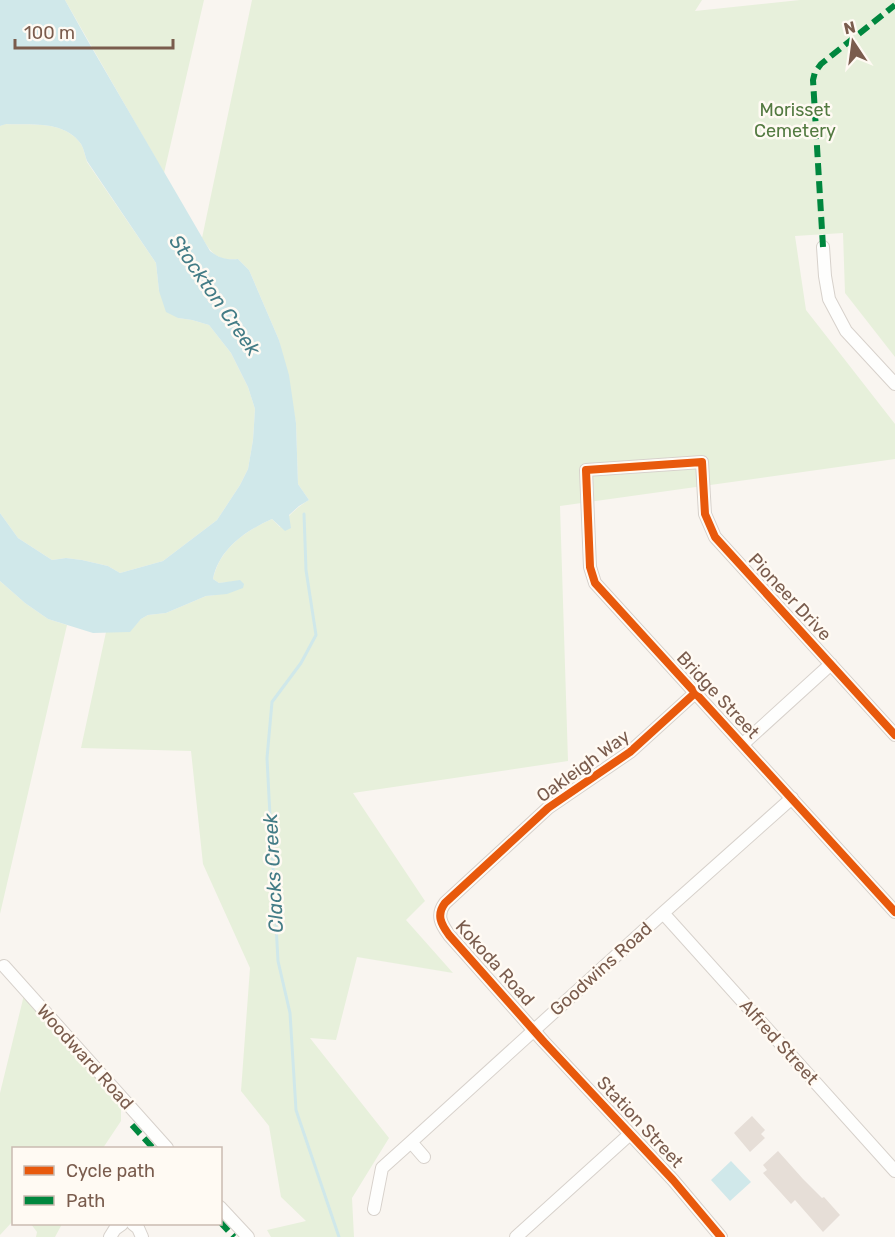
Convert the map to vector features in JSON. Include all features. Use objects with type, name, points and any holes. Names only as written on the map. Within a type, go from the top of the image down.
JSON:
[{"type":"street","points":[[823,247],[829,299],[846,331],[895,384]]},
{"type":"street","name":"Bridge Street","points":[[702,462],[586,470],[590,567],[595,583],[895,912]]},
{"type":"street","name":"Pioneer Drive","points":[[702,462],[705,514],[715,537],[895,734]]},
{"type":"street","points":[[743,744],[831,664]]},
{"type":"street","name":"Oakleigh Way","points":[[440,914],[445,903],[548,808],[630,752],[695,693]]},
{"type":"street","name":"Goodwins Road","points":[[375,1209],[382,1168],[792,798]]},
{"type":"street","name":"Alfred Street","points":[[663,913],[895,1171]]},
{"type":"street","name":"Kokoda Road","points":[[440,914],[440,921],[449,935],[534,1030]]},
{"type":"street","name":"Woodward Road","points":[[4,966],[165,1147]]},
{"type":"street","name":"Station Street","points":[[534,1030],[673,1180],[719,1236]]},
{"type":"street","points":[[516,1237],[630,1134]]},
{"type":"street","points":[[411,1142],[424,1157]]},
{"type":"street","points":[[222,1209],[248,1237]]},
{"type":"street","points":[[110,1237],[121,1225]]},
{"type":"green space","points":[[65,0],[204,0],[164,173]]},
{"type":"green space","name":"Morisset Cemetery","points":[[252,0],[702,0],[695,11],[800,0],[895,0],[895,357],[845,293],[843,233],[795,236],[806,310],[895,424],[895,459],[560,506],[568,761],[353,793],[425,901],[406,920],[453,973],[357,957],[336,1040],[310,1038],[389,1138],[352,1198],[354,1237],[271,1237],[267,1230],[306,1221],[281,1197],[269,1126],[241,1091],[250,968],[203,864],[191,751],[81,748],[106,632],[129,632],[148,615],[166,613],[206,596],[215,595],[240,581],[219,583],[213,579],[221,558],[235,542],[252,529],[272,519],[280,527],[293,512],[309,500],[298,484],[296,423],[279,340],[249,270],[238,259],[225,259],[216,255],[202,238]]},
{"type":"green space","points":[[5,124],[46,125],[57,127],[74,136],[82,146],[87,162],[156,263],[159,291],[178,318],[209,325],[231,353],[248,387],[255,409],[248,469],[217,520],[163,561],[120,573],[108,566],[82,560],[66,558],[52,560],[18,538],[0,513],[0,126]]},
{"type":"green space","points":[[0,581],[48,619],[67,625],[0,914]]},
{"type":"green space","points":[[24,995],[121,1106],[121,1121],[104,1147],[12,1147],[12,1222],[0,1235],[0,1093]]},
{"type":"green space","points":[[32,1225],[61,1225],[55,1237],[36,1237],[37,1232]]},
{"type":"water","name":"Stockton Creek","points":[[0,0],[65,0],[210,251],[223,258],[238,259],[249,270],[279,340],[289,375],[296,423],[298,484],[309,500],[289,515],[291,528],[285,531],[272,519],[243,535],[227,550],[216,568],[213,579],[219,583],[240,580],[244,584],[243,588],[227,594],[206,596],[166,613],[148,615],[141,619],[130,632],[93,633],[48,619],[0,581],[0,513],[18,538],[52,560],[66,558],[82,560],[108,566],[120,573],[163,561],[217,520],[240,485],[248,469],[255,409],[248,387],[231,353],[209,325],[178,318],[166,312],[159,291],[156,263],[87,161],[82,146],[74,136],[57,127],[46,125],[6,124],[0,126]]},
{"type":"water","points":[[731,1161],[751,1182],[730,1201],[711,1180]]},
{"type":"building","points":[[752,1116],[765,1130],[761,1134],[765,1138],[750,1152],[734,1133]]},
{"type":"building","points":[[778,1151],[840,1215],[823,1232],[795,1200],[791,1204],[763,1173],[767,1170],[763,1165]]},
{"type":"waterway","name":"Clacks Creek","points":[[304,514],[306,570],[316,635],[301,663],[272,702],[267,758],[278,961],[290,1013],[296,1110],[339,1237]]},
{"type":"marked path","points":[[823,247],[813,80],[815,72],[821,64],[895,5]]},
{"type":"marked path","points":[[132,1125],[152,1147]]},
{"type":"marked path","points":[[222,1224],[234,1237]]},
{"type":"cycle path","points":[[895,735],[715,537],[705,514],[702,462],[586,470],[590,567],[595,583],[895,912]]},
{"type":"cycle path","points":[[695,693],[630,752],[548,808],[445,903],[440,915],[449,935],[544,1042],[673,1180],[721,1237]]}]
